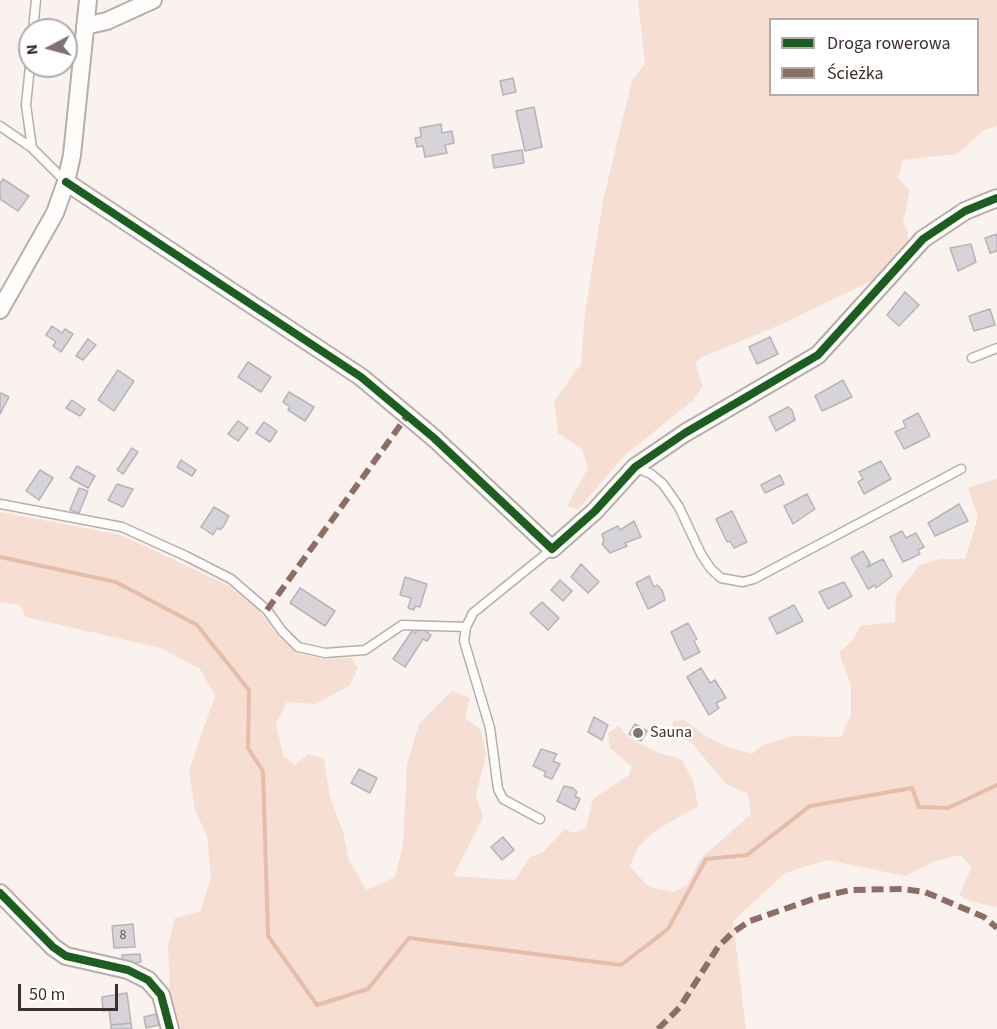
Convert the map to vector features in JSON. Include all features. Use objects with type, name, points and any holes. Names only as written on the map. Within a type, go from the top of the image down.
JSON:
[{"type":"street","points":[[0,310],[54,213],[66,182],[72,155],[88,0]]},
{"type":"street","points":[[85,26],[106,21],[153,0]]},
{"type":"street","points":[[66,182],[361,377],[434,438],[552,549],[595,511],[635,467],[685,433],[818,355],[923,239],[966,211],[997,198]]},
{"type":"street","points":[[0,893],[53,947],[66,956],[128,970],[155,985],[161,996],[170,1029]]},
{"type":"lane","points":[[34,18],[36,0]]},
{"type":"lane","points":[[29,78],[26,105],[32,148]]},
{"type":"lane","points":[[0,126],[32,148],[66,182]]},
{"type":"lane","points":[[972,358],[997,348]]},
{"type":"lane","points":[[635,467],[651,474],[663,484],[679,507],[701,554],[711,569],[721,578],[743,582],[754,579],[961,469]]},
{"type":"lane","points":[[0,504],[122,528],[189,557],[231,579],[267,609],[282,631],[298,647],[325,653],[365,650],[402,626],[466,627]]},
{"type":"lane","points":[[540,819],[503,799],[498,789],[489,728],[466,653],[466,627],[473,613],[489,598],[552,549]]},
{"type":"shaded area","points":[[638,0],[997,0],[997,126],[984,130],[957,154],[903,160],[898,178],[910,190],[903,222],[908,232],[908,244],[881,276],[782,324],[702,357],[695,363],[703,386],[693,400],[625,455],[578,509],[567,506],[588,468],[582,449],[558,433],[554,401],[581,364],[585,313],[603,201],[632,80],[645,64]]},
{"type":"shaded area","points":[[997,479],[997,907],[969,901],[959,895],[972,867],[960,855],[935,861],[905,876],[827,860],[785,873],[733,921],[746,1029],[181,1029],[170,992],[168,946],[175,918],[200,912],[211,878],[207,835],[195,811],[189,770],[215,696],[200,669],[161,648],[26,617],[20,605],[0,602],[0,512],[121,535],[229,586],[256,607],[278,636],[296,653],[325,659],[351,658],[358,668],[350,685],[316,704],[287,702],[276,724],[283,756],[295,765],[308,754],[324,759],[330,797],[343,832],[349,861],[367,890],[395,877],[403,845],[407,764],[419,724],[452,691],[470,698],[465,718],[481,730],[486,755],[476,795],[483,818],[453,876],[515,880],[530,857],[543,852],[565,829],[573,833],[586,828],[593,799],[629,775],[632,767],[610,748],[608,733],[619,726],[628,737],[656,752],[681,759],[693,780],[698,806],[655,831],[638,847],[630,867],[649,887],[675,892],[687,885],[700,859],[751,814],[748,794],[726,784],[693,744],[675,730],[672,721],[684,720],[704,735],[730,748],[752,754],[763,745],[793,736],[841,737],[851,714],[851,686],[839,653],[853,640],[860,626],[895,622],[896,595],[919,566],[940,559],[965,559],[978,517],[968,488]]},
{"type":"building","points":[[513,78],[516,92],[503,95],[500,81]]},
{"type":"building","points":[[534,107],[542,147],[525,151],[516,111]]},
{"type":"building","points":[[441,124],[442,133],[452,131],[454,143],[445,145],[447,153],[425,157],[423,146],[417,147],[415,138],[421,137],[420,128]]},
{"type":"building","points":[[522,150],[524,163],[494,168],[492,155]]},
{"type":"building","points":[[3,179],[29,196],[18,211],[0,199],[0,183]]},
{"type":"building","points":[[997,234],[997,251],[990,253],[985,238]]},
{"type":"building","points":[[971,244],[976,262],[958,271],[950,248]]},
{"type":"building","points":[[905,292],[919,305],[899,326],[887,315]]},
{"type":"building","points":[[990,309],[995,325],[974,331],[969,316]]},
{"type":"building","points":[[52,326],[62,333],[65,329],[73,334],[61,352],[53,346],[56,342],[46,335]]},
{"type":"building","points":[[770,337],[778,354],[757,364],[749,347]]},
{"type":"building","points":[[88,339],[96,345],[83,360],[76,356]]},
{"type":"building","points":[[248,362],[271,377],[261,392],[238,377]]},
{"type":"building","points":[[118,370],[134,381],[114,411],[98,400]]},
{"type":"building","points":[[843,380],[852,397],[822,411],[815,396]]},
{"type":"building","points":[[289,392],[314,407],[305,421],[288,410],[290,407],[283,402]]},
{"type":"building","points":[[0,394],[9,397],[0,414]]},
{"type":"building","points":[[72,400],[85,409],[80,416],[66,408]]},
{"type":"building","points":[[788,407],[792,410],[795,420],[776,431],[769,417]]},
{"type":"building","points":[[918,413],[930,436],[904,449],[895,432],[906,427],[903,421]]},
{"type":"building","points":[[238,421],[248,428],[238,441],[228,434]]},
{"type":"building","points":[[264,422],[277,431],[270,442],[256,433]]},
{"type":"building","points":[[132,448],[138,452],[123,474],[117,470]]},
{"type":"building","points":[[181,460],[196,470],[192,476],[177,467]]},
{"type":"building","points":[[881,461],[891,479],[864,494],[858,482],[863,479],[859,472]]},
{"type":"building","points":[[77,466],[95,476],[88,488],[70,478]]},
{"type":"building","points":[[40,470],[53,478],[39,500],[26,491]]},
{"type":"building","points":[[780,475],[784,484],[765,493],[761,485]]},
{"type":"building","points":[[117,484],[133,489],[123,507],[108,500]]},
{"type":"building","points":[[79,488],[88,491],[79,513],[70,510]]},
{"type":"building","points":[[807,494],[815,509],[793,524],[784,506]]},
{"type":"building","points":[[959,504],[968,521],[935,536],[928,523]]},
{"type":"building","points":[[214,507],[229,516],[223,527],[220,530],[217,528],[213,535],[201,527]]},
{"type":"building","points":[[732,511],[747,542],[734,548],[730,541],[727,542],[716,519]]},
{"type":"building","points":[[634,521],[641,537],[625,543],[627,546],[610,553],[602,544],[604,541],[602,534],[618,526],[620,530]]},
{"type":"building","points":[[902,531],[906,538],[916,533],[924,547],[918,550],[920,554],[903,562],[890,537]]},
{"type":"building","points":[[863,551],[870,563],[867,567],[883,559],[892,576],[876,588],[875,585],[868,589],[851,558]]},
{"type":"building","points":[[581,564],[599,582],[588,593],[571,577]]},
{"type":"building","points":[[649,576],[654,587],[657,585],[662,590],[665,600],[648,609],[636,583]]},
{"type":"building","points":[[405,577],[427,584],[420,607],[415,606],[414,610],[408,608],[411,598],[400,595]]},
{"type":"building","points":[[560,580],[572,591],[563,601],[551,590]]},
{"type":"building","points":[[844,582],[852,596],[828,609],[819,592]]},
{"type":"building","points":[[300,588],[335,611],[325,626],[290,603]]},
{"type":"building","points":[[542,602],[559,618],[548,630],[530,613]]},
{"type":"building","points":[[794,605],[803,621],[777,634],[769,618]]},
{"type":"building","points":[[688,623],[697,639],[694,641],[700,652],[684,660],[671,632]]},
{"type":"building","points":[[419,627],[431,635],[427,641],[423,639],[405,667],[393,659],[412,631],[415,633]]},
{"type":"building","points":[[701,668],[710,683],[715,680],[726,698],[716,703],[719,708],[709,715],[687,677]]},
{"type":"building","points":[[594,717],[608,725],[602,740],[588,732]]},
{"type":"building","name":"Sauna","points":[[635,724],[647,731],[641,741],[629,734]]},
{"type":"building","points":[[541,749],[557,754],[553,761],[560,764],[552,779],[544,776],[546,772],[533,766]]},
{"type":"building","points":[[359,769],[377,778],[370,793],[351,783]]},
{"type":"building","points":[[564,786],[573,788],[577,792],[575,796],[580,799],[575,810],[557,801]]},
{"type":"building","points":[[503,837],[514,850],[502,860],[491,847]]},
{"type":"building","points":[[133,924],[135,947],[114,948],[112,926]]},
{"type":"building","points":[[140,954],[141,962],[123,964],[122,955]]},
{"type":"building","points":[[127,993],[131,1023],[111,1025],[109,1010],[103,1011],[102,997]]},
{"type":"building","points":[[156,1014],[159,1025],[146,1028],[144,1017]]},
{"type":"building","points":[[131,1023],[132,1029],[111,1029],[111,1025]]},
{"type":"waterway","points":[[0,557],[116,582],[197,625],[249,690],[248,748],[263,771],[268,936],[317,1005],[368,989],[409,938],[621,965],[668,929],[706,859],[747,855],[810,806],[912,788],[919,807],[948,808],[997,785]]},
{"type":"marked path","points":[[267,610],[407,416]]},
{"type":"marked path","points":[[658,1029],[680,1007],[718,947],[732,933],[750,921],[816,898],[850,890],[902,889],[925,892],[984,917],[997,928]]},
{"type":"cycle path","points":[[66,182],[361,377],[434,438],[552,549],[595,511],[635,467],[685,433],[818,355],[923,239],[965,211],[997,198]]},
{"type":"cycle path","points":[[0,893],[53,947],[66,956],[128,970],[148,980],[161,995],[170,1029]]},
{"type":"place","name":"Sauna","points":[[638,733]]}]
